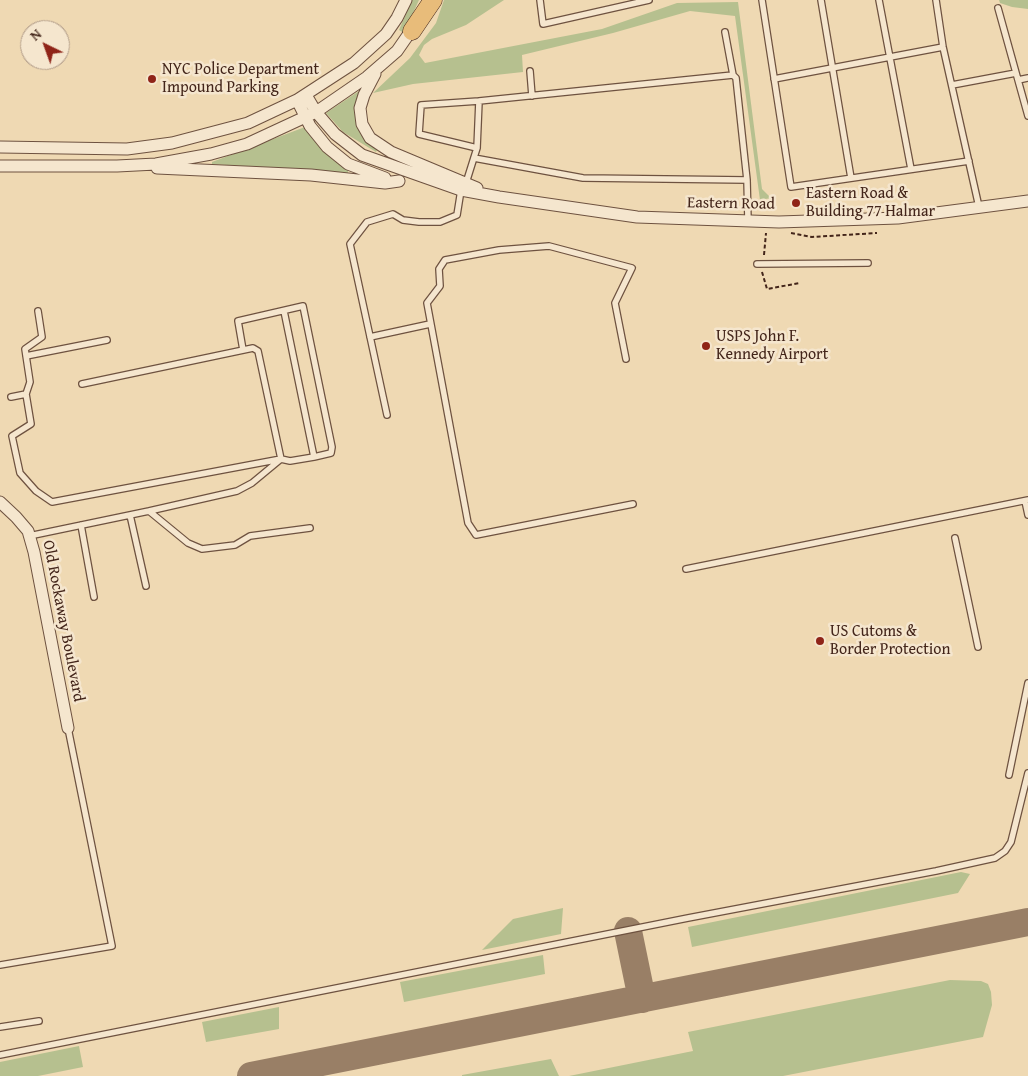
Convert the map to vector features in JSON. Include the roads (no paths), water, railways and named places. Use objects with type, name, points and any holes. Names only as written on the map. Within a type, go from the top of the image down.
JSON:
[{"type":"highway","points":[[412,31],[433,0]]},
{"type":"street","points":[[0,147],[106,149],[172,143],[248,123],[302,98],[343,71],[380,40],[397,18],[406,0]]},
{"type":"street","points":[[135,166],[193,158],[230,149],[262,138],[316,112],[380,66],[396,51],[412,31],[425,0]]},
{"type":"street","points":[[380,66],[371,80],[360,108],[360,119],[367,134],[384,148],[464,186]]},
{"type":"street","name":"Eastern Road","points":[[302,98],[335,134],[353,150],[372,160],[436,182]]},
{"type":"street","name":"Eastern Road","points":[[302,98],[306,117],[321,141],[348,164],[399,181],[436,182],[464,186],[499,197],[637,217],[748,221],[898,218],[1028,200]]},
{"type":"street","points":[[0,166],[135,166],[175,170],[311,175],[385,183],[399,181]]},
{"type":"street","name":"Old Rockaway Boulevard","points":[[0,502],[16,517],[29,536],[34,552],[68,728]]},
{"type":"lane","points":[[540,0],[543,24],[650,0]]},
{"type":"lane","points":[[762,0],[791,187],[969,161]]},
{"type":"lane","points":[[821,0],[851,178]]},
{"type":"lane","points":[[879,0],[911,169]]},
{"type":"lane","points":[[936,0],[944,47],[979,207]]},
{"type":"lane","points":[[998,8],[1028,116]]},
{"type":"lane","points":[[725,32],[733,75],[736,78],[747,180],[748,221]]},
{"type":"lane","points":[[774,79],[944,47]]},
{"type":"lane","points":[[530,71],[532,96]]},
{"type":"lane","points":[[477,148],[419,134],[421,105],[532,96],[733,75]]},
{"type":"lane","points":[[952,85],[1017,77],[1028,78]]},
{"type":"lane","points":[[387,415],[350,244],[367,222],[393,214],[403,220],[419,222],[440,222],[457,215],[464,186],[477,148],[478,101]]},
{"type":"lane","points":[[474,158],[583,178],[747,180]]},
{"type":"lane","points":[[626,360],[614,303],[632,268],[549,246],[499,250],[445,260],[439,269],[440,286],[426,303],[468,523],[476,535],[633,504]]},
{"type":"lane","points":[[757,264],[868,263]]},
{"type":"lane","points":[[38,311],[42,337],[25,348],[30,382],[26,394],[31,424],[12,436],[20,473],[36,491],[52,502],[281,459],[290,461],[331,453],[332,446],[303,306],[238,321],[243,350]]},
{"type":"lane","points":[[284,311],[314,457]]},
{"type":"lane","points":[[370,337],[430,324]]},
{"type":"lane","points":[[26,356],[107,340]]},
{"type":"lane","points":[[82,384],[253,348],[258,351],[281,459]]},
{"type":"lane","points":[[11,397],[26,394]]},
{"type":"lane","points":[[29,536],[237,491],[252,483],[281,459]]},
{"type":"lane","points":[[686,569],[1026,501],[1028,515]]},
{"type":"lane","points":[[149,511],[188,543],[202,549],[235,545],[250,536],[310,528]]},
{"type":"lane","points":[[130,515],[146,586]]},
{"type":"lane","points":[[81,525],[94,597]]},
{"type":"lane","points":[[955,538],[978,647]]},
{"type":"lane","points":[[1009,775],[1028,683]]},
{"type":"lane","points":[[0,965],[112,946],[68,728]]},
{"type":"lane","points":[[0,1055],[995,858],[1005,851],[1011,842],[1028,774]]},
{"type":"lane","points":[[0,1027],[39,1021]]},
{"type":"place","name":"NYC Police Department Impound Parking","points":[[152,79]]},
{"type":"place","name":"Eastern Road & Building 77 Halmar","points":[[796,203]]},
{"type":"place","name":"USPS John F. Kennedy Airport","points":[[706,346]]},
{"type":"place","name":"US Cutoms & Border Protection","points":[[820,641]]}]
